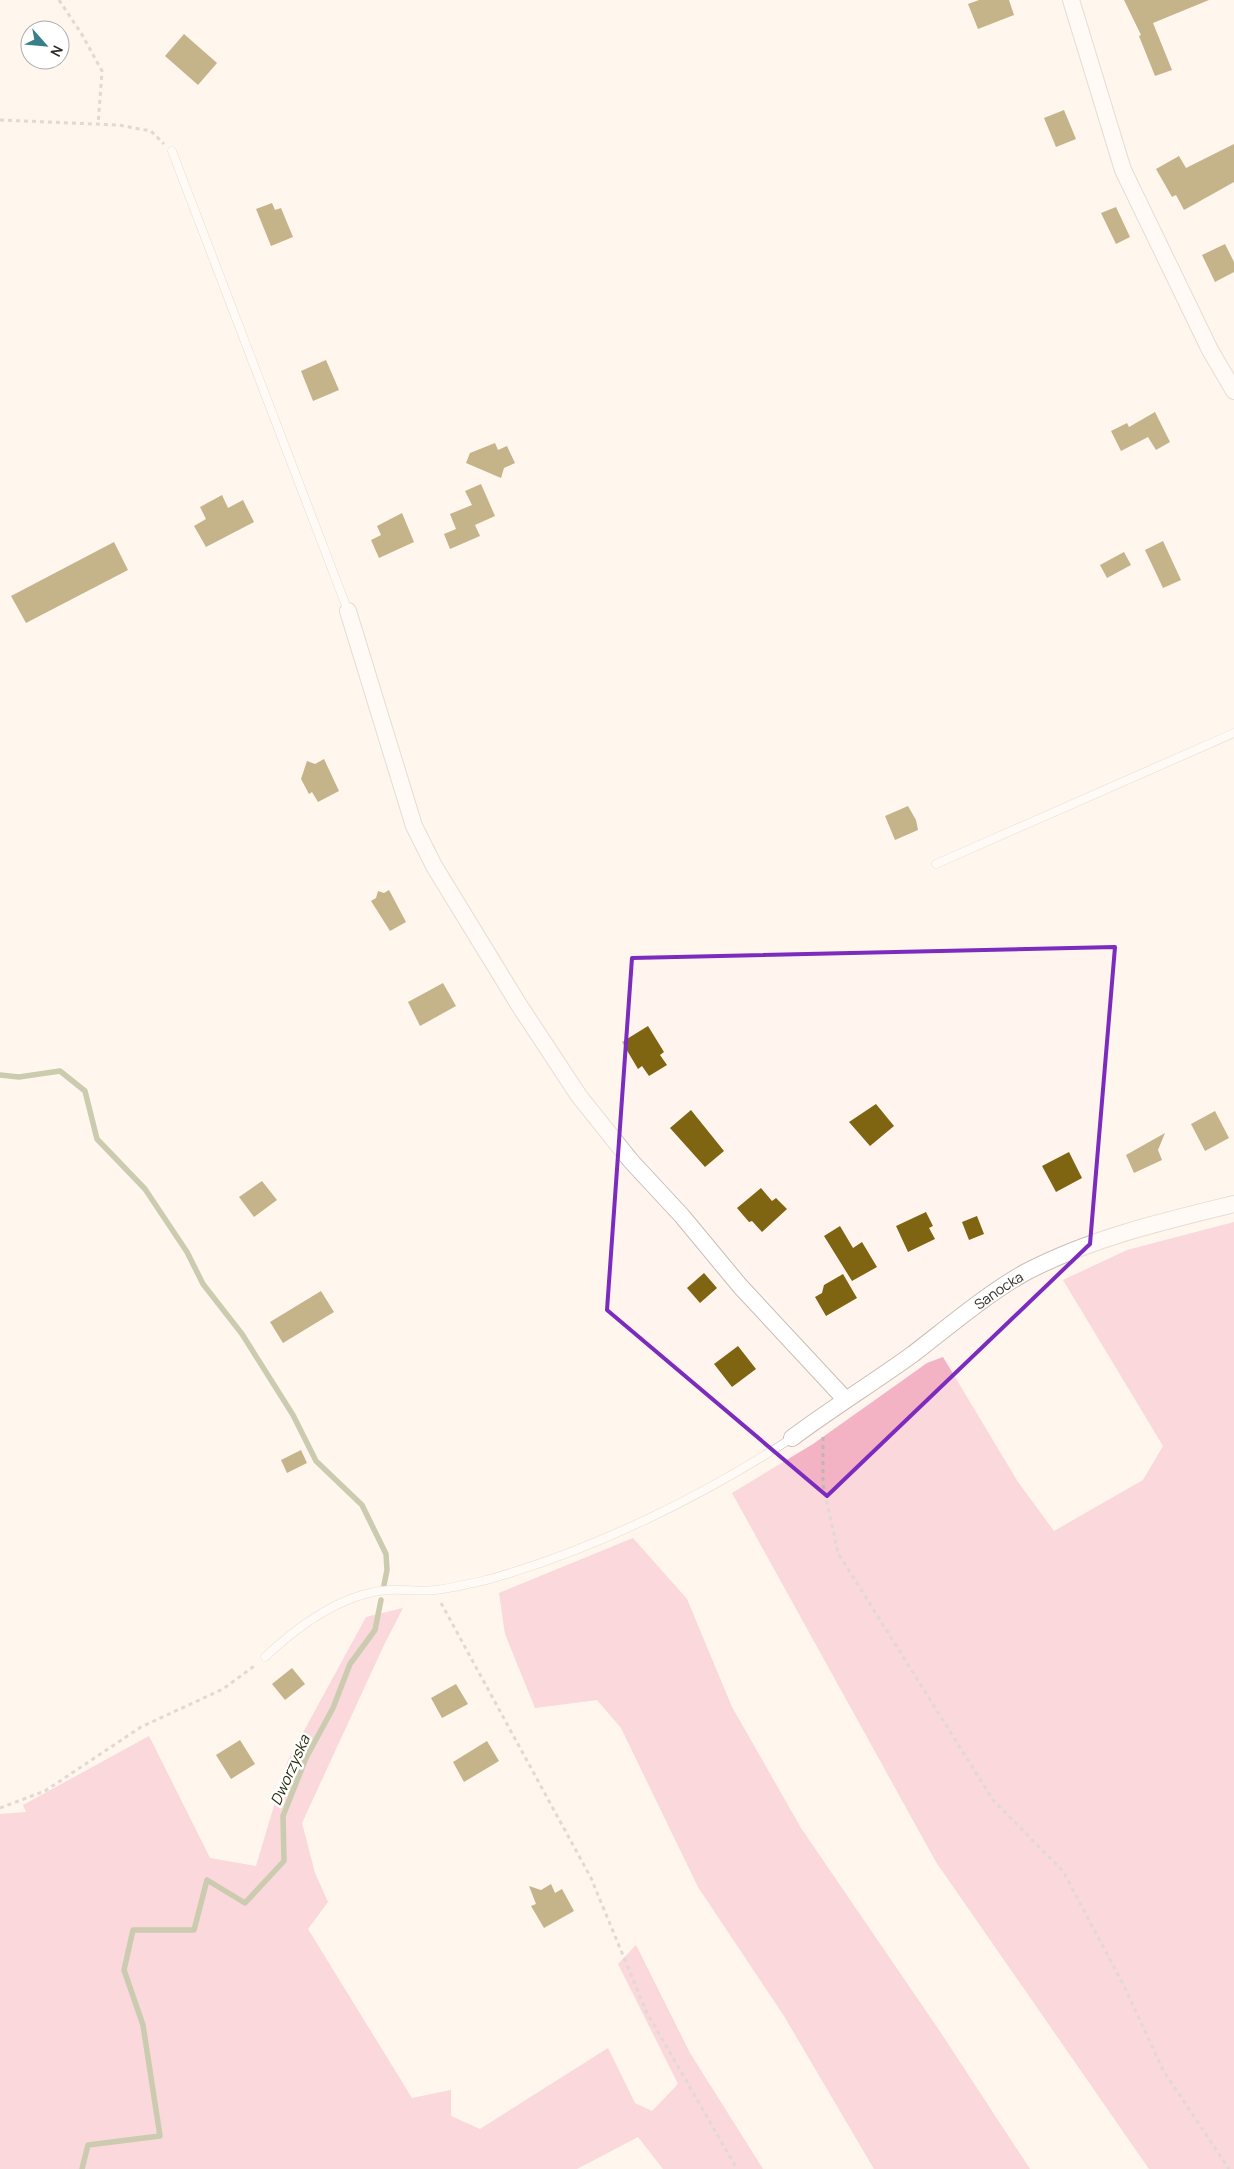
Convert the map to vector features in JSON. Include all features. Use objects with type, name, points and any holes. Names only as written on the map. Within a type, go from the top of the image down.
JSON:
[{"type":"street","points":[[1071,0],[1123,170],[1197,324],[1234,391]]},
{"type":"street","points":[[348,611],[414,826],[434,866],[518,1005],[579,1096],[631,1161],[682,1216],[740,1286],[845,1399]]},
{"type":"street","name":"Sanocka","points":[[792,1438],[845,1399],[873,1383],[1026,1273],[1082,1246],[1168,1220],[1234,1204]]},
{"type":"lane","points":[[172,151],[348,611]]},
{"type":"lane","points":[[936,864],[1234,733]]},
{"type":"lane","points":[[265,1658],[285,1640],[330,1607],[353,1598],[388,1590],[434,1590],[490,1579],[588,1543],[729,1478],[792,1438]]},
{"type":"path","points":[[59,0],[81,33],[102,72],[98,125]]},
{"type":"path","points":[[0,120],[118,125],[151,131],[172,151]]},
{"type":"path","points":[[824,1414],[823,1484],[838,1553],[993,1800],[1063,1871],[1124,1986],[1163,2070],[1229,2169]]},
{"type":"path","points":[[434,1590],[591,1878],[646,2011],[737,2169]]},
{"type":"path","points":[[0,1808],[45,1791],[141,1727],[223,1689],[265,1658]]},
{"type":"highlighted area","points":[[1115,947],[1090,1244],[827,1496],[607,1310],[632,958]]},
{"type":"shaded area","points":[[1234,1222],[1234,2169],[1149,2169],[936,1862],[732,1493],[813,1444],[927,1363],[943,1357],[1018,1482],[1054,1531],[1143,1480],[1163,1446],[1063,1280],[1127,1250]]},
{"type":"shaded area","points":[[633,1538],[687,1599],[732,1707],[801,1828],[941,2033],[1030,2169],[874,2169],[784,2016],[698,1887],[621,1728],[597,1700],[535,1708],[505,1634],[499,1593]]},
{"type":"shaded area","points":[[403,1608],[302,1823],[315,1873],[328,1902],[308,1929],[412,2098],[451,2090],[451,2116],[480,2129],[608,2048],[635,2103],[652,2111],[678,2084],[618,1964],[636,1945],[690,2053],[763,2169],[663,2169],[638,2137],[577,2169],[0,2169],[0,1814],[26,1812],[23,1805],[149,1736],[210,1858],[256,1866],[287,1762],[366,1617]]},
{"type":"building","points":[[979,0],[1009,0],[1014,15],[978,29],[968,4]]},
{"type":"building","points":[[1124,0],[1209,0],[1153,23],[1172,70],[1155,76],[1139,36],[1141,35]]},
{"type":"building","points":[[184,34],[217,63],[198,85],[165,56]]},
{"type":"building","points":[[1064,110],[1076,139],[1056,147],[1044,118]]},
{"type":"building","points":[[1234,144],[1234,182],[1184,210],[1176,195],[1172,197],[1156,169],[1179,156],[1186,168]]},
{"type":"building","points":[[272,203],[275,210],[281,208],[293,237],[271,246],[256,209]]},
{"type":"building","points":[[1116,207],[1130,237],[1116,244],[1101,213]]},
{"type":"building","points":[[1225,244],[1234,262],[1234,272],[1215,282],[1202,255]]},
{"type":"building","points":[[326,360],[339,390],[313,401],[301,371]]},
{"type":"building","points":[[1155,412],[1170,442],[1156,450],[1148,437],[1121,451],[1111,431],[1127,423],[1129,427]]},
{"type":"building","points":[[495,443],[498,450],[507,446],[515,463],[504,468],[501,478],[466,463],[470,453]]},
{"type":"building","points":[[481,484],[495,516],[475,525],[480,536],[450,549],[444,534],[456,529],[450,514],[472,505],[465,491]]},
{"type":"building","points":[[222,495],[228,508],[243,500],[254,522],[206,547],[194,526],[206,519],[200,507]]},
{"type":"building","points":[[402,513],[414,542],[379,558],[371,540],[381,535],[377,526]]},
{"type":"building","points":[[1163,541],[1181,580],[1163,588],[1145,550]]},
{"type":"building","points":[[114,542],[128,570],[26,623],[11,596]]},
{"type":"building","points":[[1124,552],[1131,565],[1107,578],[1100,565]]},
{"type":"building","points":[[324,759],[339,791],[318,802],[312,792],[309,794],[301,779],[307,761],[315,764]]},
{"type":"building","points":[[908,806],[916,820],[918,830],[895,840],[885,816]]},
{"type":"building","points":[[389,890],[406,922],[390,931],[371,901],[376,898],[378,891],[384,893]]},
{"type":"building","points":[[443,983],[456,1006],[420,1026],[408,1002]]},
{"type":"building","points":[[648,1026],[664,1052],[660,1055],[667,1065],[649,1076],[642,1066],[638,1069],[622,1042]]},
{"type":"building","points":[[876,1104],[894,1126],[870,1146],[849,1122]]},
{"type":"building","points":[[691,1110],[724,1151],[705,1167],[670,1128]]},
{"type":"building","points":[[1215,1111],[1229,1138],[1205,1151],[1191,1124]]},
{"type":"building","points":[[1165,1133],[1158,1150],[1162,1160],[1134,1173],[1126,1155]]},
{"type":"building","points":[[1069,1152],[1082,1178],[1056,1192],[1042,1166]]},
{"type":"building","points":[[262,1181],[277,1200],[254,1217],[239,1197]]},
{"type":"building","points":[[761,1188],[772,1201],[776,1198],[787,1209],[762,1232],[752,1221],[749,1222],[737,1208]]},
{"type":"building","points":[[926,1212],[933,1226],[929,1228],[935,1239],[908,1252],[896,1226]]},
{"type":"building","points":[[977,1216],[984,1234],[969,1240],[962,1222]]},
{"type":"building","points":[[840,1226],[853,1248],[862,1242],[877,1267],[852,1281],[824,1236]]},
{"type":"building","points":[[704,1273],[717,1288],[700,1303],[687,1288]]},
{"type":"building","points":[[843,1274],[857,1298],[826,1316],[815,1297],[822,1293],[824,1285]]},
{"type":"building","points":[[321,1291],[334,1312],[283,1343],[270,1322]]},
{"type":"building","points":[[738,1346],[756,1369],[732,1387],[714,1364]]},
{"type":"building","points":[[301,1450],[307,1463],[287,1473],[281,1460]]},
{"type":"building","points":[[292,1668],[305,1684],[285,1700],[272,1684]]},
{"type":"building","points":[[456,1684],[468,1704],[442,1718],[431,1698]]},
{"type":"building","points":[[240,1740],[255,1764],[231,1779],[216,1755]]},
{"type":"building","points":[[487,1741],[499,1761],[464,1782],[453,1762]]},
{"type":"building","points":[[551,1884],[555,1893],[562,1889],[574,1911],[544,1928],[531,1906],[536,1904],[529,1886],[541,1890]]},
{"type":"waterway","points":[[0,1075],[19,1077],[60,1071],[85,1091],[97,1139],[145,1189],[187,1252],[203,1284],[242,1334],[293,1415],[316,1461],[362,1505],[386,1554],[387,1570],[384,1585]]},
{"type":"waterway","name":"Dworzyska","points":[[82,2169],[88,2145],[160,2136],[143,2025],[124,1970],[133,1930],[194,1930],[207,1880],[245,1903],[284,1861],[283,1816],[306,1758],[333,1708],[350,1664],[375,1630],[381,1600]]}]
